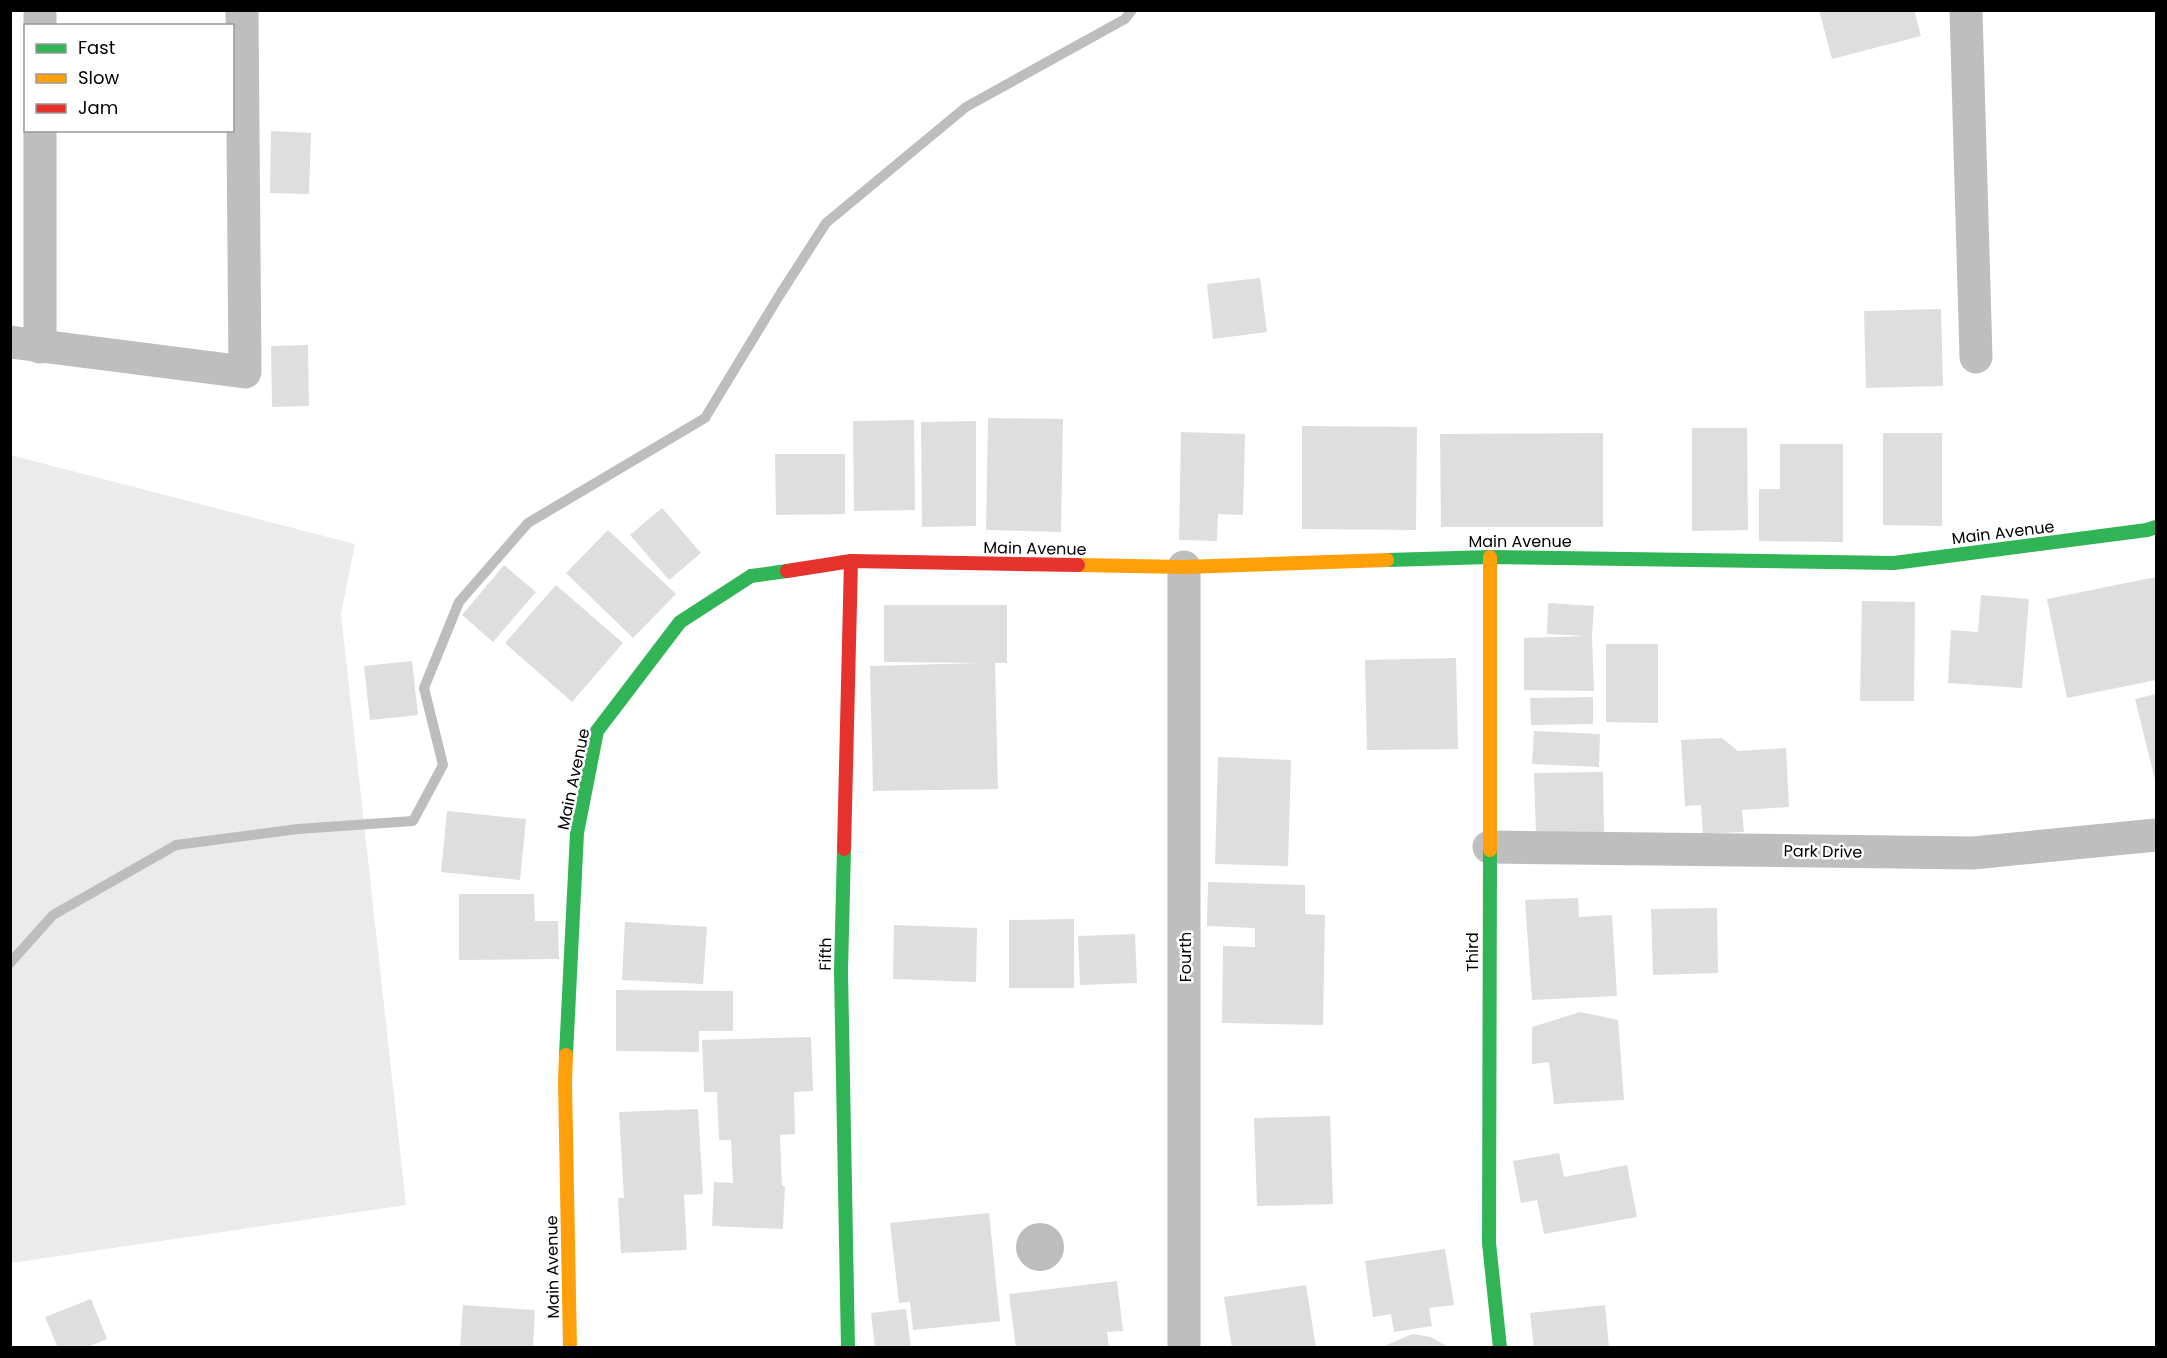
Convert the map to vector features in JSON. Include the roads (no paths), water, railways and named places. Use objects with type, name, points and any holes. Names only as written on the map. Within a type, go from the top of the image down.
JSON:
[{"type":"street","points":[[40,132],[25,344],[245,372],[242,10]]},
{"type":"street","points":[[1966,10],[1976,357]]},
{"type":"street","name":"Main Avenue","points":[[570,1347],[566,1070],[577,833],[597,731],[680,622],[751,576],[851,561],[1184,567],[1490,556],[1894,563],[2157,527]]},
{"type":"street","name":"Third","points":[[1490,556],[1489,1243],[1500,1347]]},
{"type":"street","name":"Fifth","points":[[848,1347],[841,971],[851,561]]},
{"type":"street","name":"Fourth","points":[[1184,567],[1184,1347]]},
{"type":"street","name":"Park Drive","points":[[1489,847],[1973,853],[2157,835]]},
{"type":"waterway","points":[[10,963],[53,915],[176,845],[298,829],[413,821],[443,765],[424,688],[459,602],[528,523],[705,418],[826,223],[966,107],[1125,19],[1132,10]]}]
